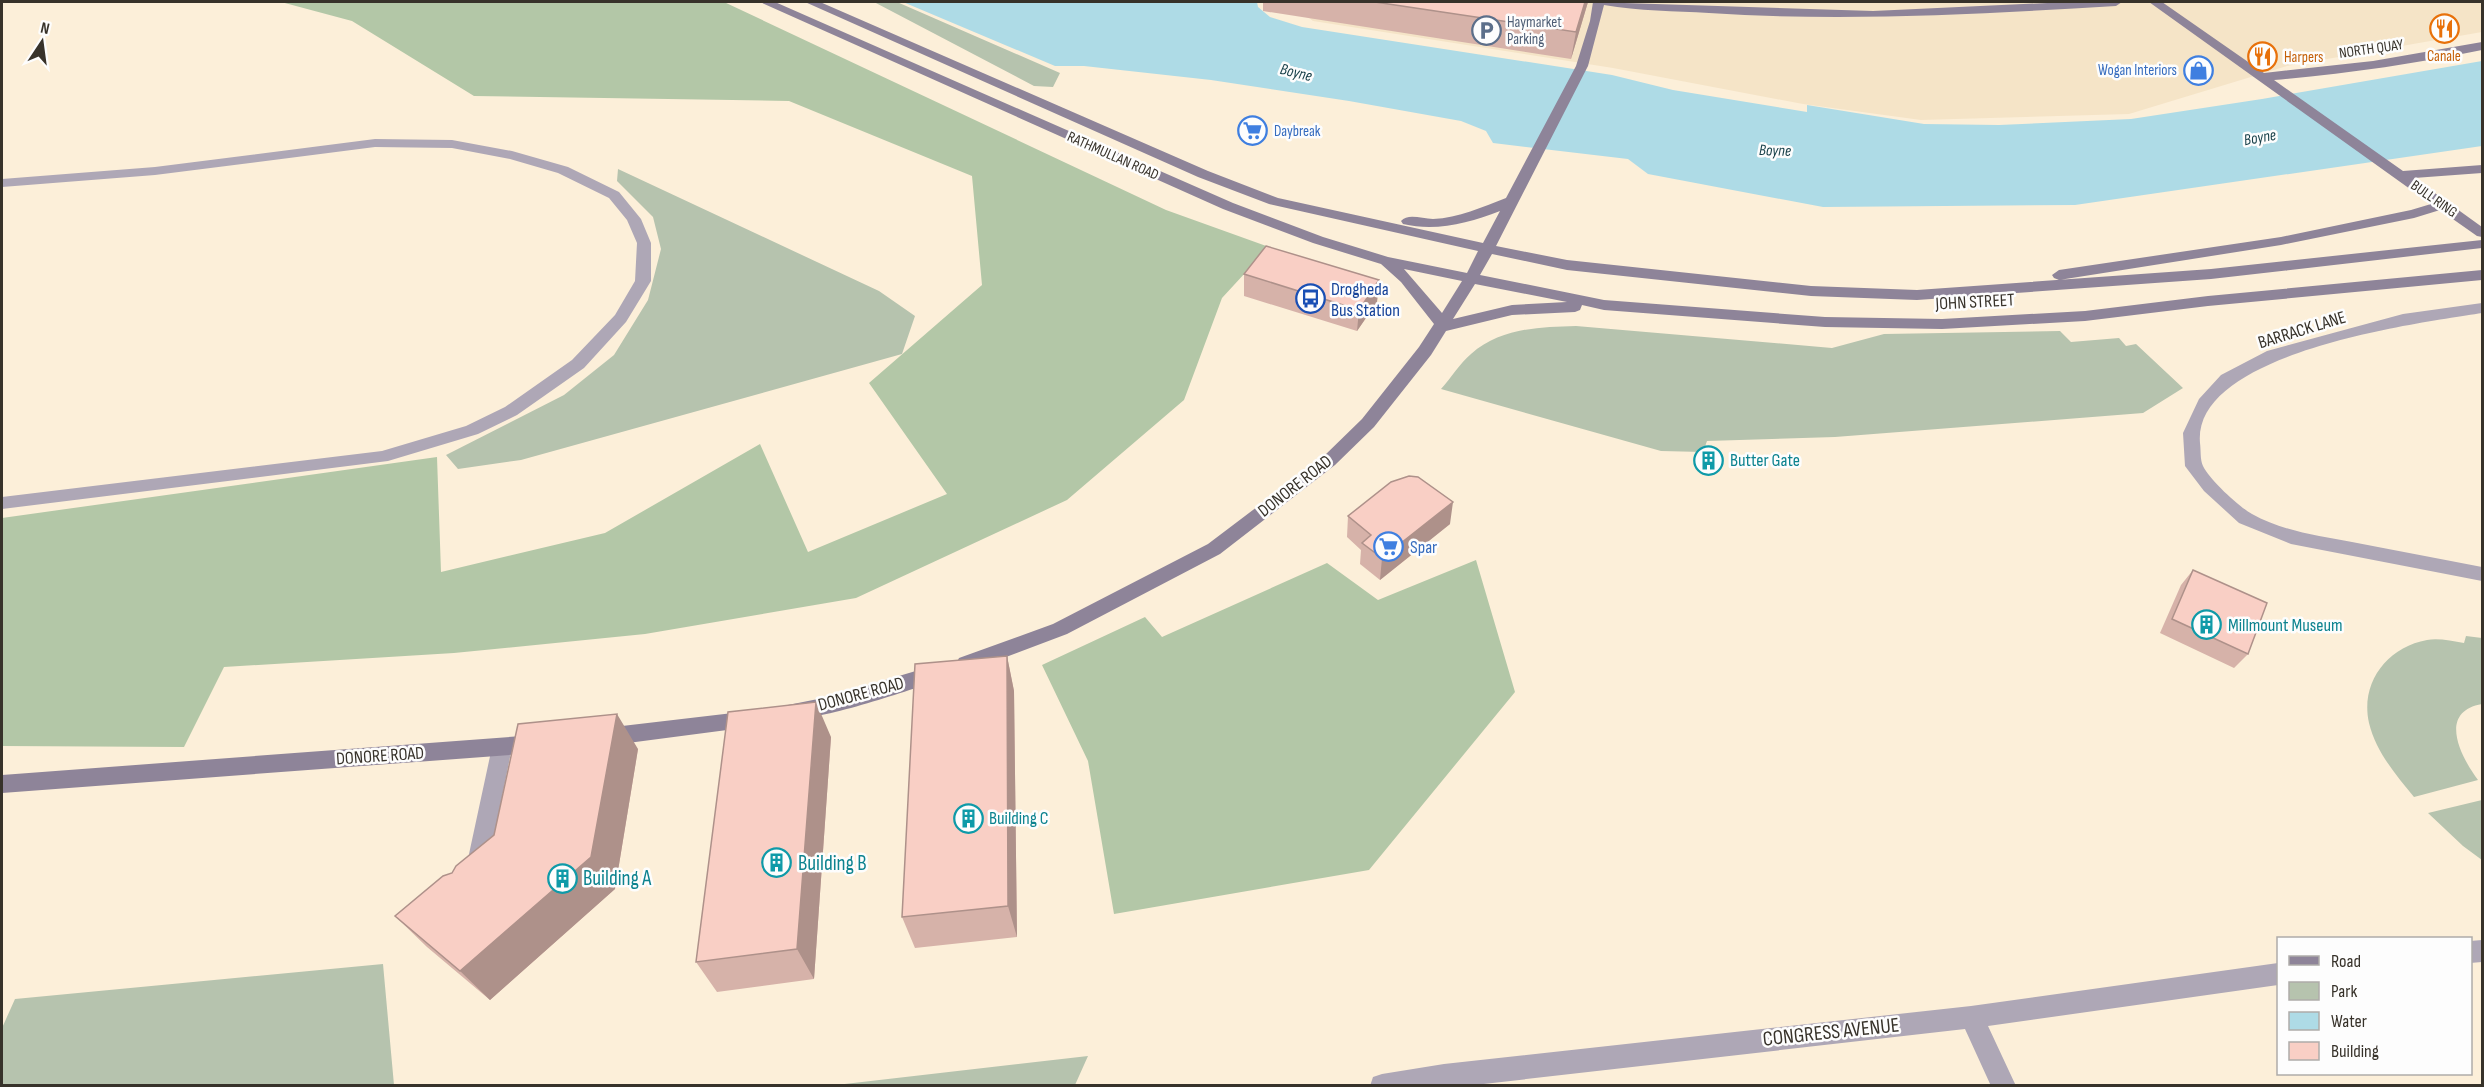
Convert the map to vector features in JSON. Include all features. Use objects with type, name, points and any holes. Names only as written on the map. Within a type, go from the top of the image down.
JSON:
[{"type":"main road","name":"RATHMULLAN ROAD","points":[[766,2],[1218,202],[1318,240],[1386,261],[1471,279]]},
{"type":"main road","name":"RATHMULLAN ROAD","points":[[811,2],[1203,174],[1274,201],[1485,249]]},
{"type":"main road","name":"DONORE ROAD","points":[[585,739],[736,721],[828,705],[990,657],[1060,629],[1214,549],[1329,461],[1368,423],[1444,326],[1471,279],[1579,70],[1596,21],[1599,2]]},
{"type":"main road","points":[[1607,2],[1684,9],[1815,14],[1911,14],[2116,2]]},
{"type":"main road","name":"BULL RING","points":[[2155,2],[2482,233]]},
{"type":"main road","name":"NORTH QUAY","points":[[2263,77],[2315,74],[2407,61],[2482,46]]},
{"type":"main road","points":[[2401,175],[2482,169]]},
{"type":"main road","points":[[1274,201],[1316,199],[1426,225],[1478,215],[1510,201]]},
{"type":"main road","points":[[2037,288],[2056,276],[2281,241],[2414,214],[2442,205]]},
{"type":"main road","name":"JOHN STREET","points":[[1485,249],[1567,265],[1811,291],[1917,295],[2211,274],[2482,244]]},
{"type":"main road","points":[[1386,261],[1407,279],[1444,326],[1512,310],[1604,305]]},
{"type":"main road","name":"JOHN STREET","points":[[1471,279],[1604,305],[1826,322],[1942,324],[2085,316],[2208,301],[2482,275]]},
{"type":"main road","name":"DONORE ROAD","points":[[2,784],[550,742]]},
{"type":"street","points":[[2,183],[155,171],[375,143],[452,144],[512,155],[563,170],[614,195],[634,219],[644,243],[643,281],[621,318],[578,364],[512,411],[472,430],[382,458],[2,503]]},
{"type":"street","name":"BARRACK LANE","points":[[2482,308],[2403,319],[2273,356],[2227,379],[2205,403],[2191,433],[2194,466],[2210,487],[2246,518],[2291,537],[2482,574]]},
{"type":"street","points":[[474,884],[502,747]]},
{"type":"street","name":"CONGRESS AVENUE","points":[[1382,1086],[1507,1077],[1971,1017],[2277,974]]},
{"type":"street","points":[[1971,1017],[2004,1086]]},
{"type":"shaded area","points":[[1308,2],[2482,2],[2482,32],[2287,66],[2129,114],[1921,120],[1803,104],[1613,68],[1313,21],[1300,11]]},
{"type":"green space","points":[[281,2],[724,2],[1166,210],[1269,247],[1222,298],[1184,400],[1067,500],[856,598],[645,634],[454,653],[224,667],[184,747],[2,746],[2,518],[437,457],[441,572],[605,533],[760,444],[808,552],[947,494],[869,383],[982,285],[972,176],[789,101],[474,96],[352,21]]},
{"type":"green space","points":[[874,2],[897,2],[1060,73],[1053,87],[1034,86]]},
{"type":"green space","points":[[618,169],[879,291],[915,316],[902,354],[521,460],[458,469],[446,455],[564,395],[614,355],[648,300],[661,249],[653,217],[617,181]]},
{"type":"green space","points":[[1576,326],[1832,348],[1884,334],[2060,331],[2071,342],[2119,338],[2126,346],[2136,344],[2183,388],[2143,413],[1835,437],[1707,441],[1703,452],[1661,451],[1441,389],[1467,358],[1495,339],[1534,328]]},
{"type":"green space","points":[[1476,560],[1515,692],[1369,870],[1114,914],[1088,761],[1042,665],[1145,617],[1162,637],[1327,563],[1378,600]]},
{"type":"green space","points":[[2466,636],[2482,638],[2482,704],[2468,709],[2460,716],[2456,725],[2460,748],[2478,780],[2414,797],[2387,763],[2372,734],[2367,708],[2373,681],[2380,669],[2400,650],[2413,644],[2436,639],[2464,643]]},
{"type":"green space","points":[[2482,800],[2482,860],[2463,846],[2428,813]]},
{"type":"green space","points":[[383,964],[394,1085],[2,1085],[2,1028],[15,999]]},
{"type":"green space","points":[[1088,1056],[1075,1085],[836,1085]]},
{"type":"water","name":"Boyne","points":[[903,2],[1257,2],[1258,7],[1270,17],[1302,27],[1612,75],[1673,90],[1807,112],[1807,105],[1924,124],[1999,125],[2131,119],[2482,61],[2482,146],[2075,205],[1823,207],[1648,174],[1628,159],[1493,143],[1486,131],[1461,121],[1211,80],[1084,66],[1055,66]]},
{"type":"building","points":[[1375,2],[1585,2],[1576,32]]},
{"type":"building","points":[[1266,246],[1379,280],[1359,310],[1244,274]]},
{"type":"building","points":[[1409,476],[1418,477],[1453,502],[1382,558],[1362,543],[1371,535],[1348,516],[1391,482]]},
{"type":"building","points":[[2193,570],[2267,603],[2248,654],[2172,619]]},
{"type":"building","name":"Building C","points":[[1007,656],[1008,906],[902,917],[915,664]]},
{"type":"building","name":"Building B","points":[[816,702],[797,949],[696,962],[728,712]]},
{"type":"building","points":[[617,714],[591,857],[460,971],[395,916],[443,876],[452,873],[456,866],[494,835],[518,724]]},
{"type":"place","name":"Canale","points":[[2444,29]]},
{"type":"place","name":"Haymarket Parking","points":[[1486,31]]},
{"type":"place","name":"Harpers","points":[[2263,57]]},
{"type":"place","name":"Wogan Interiors","points":[[2198,70]]},
{"type":"place","name":"Daybreak","points":[[1253,131]]},
{"type":"place","name":"Drogheda Bus Station","points":[[1310,299]]},
{"type":"place","name":"Butter Gate","points":[[1709,460]]},
{"type":"place","name":"Spar","points":[[1389,547]]},
{"type":"place","name":"Millmount Museum","points":[[2207,625]]},
{"type":"place","name":"Building C","points":[[968,818]]},
{"type":"place","name":"Building B","points":[[777,863]]},
{"type":"place","name":"Building A","points":[[562,878]]}]
